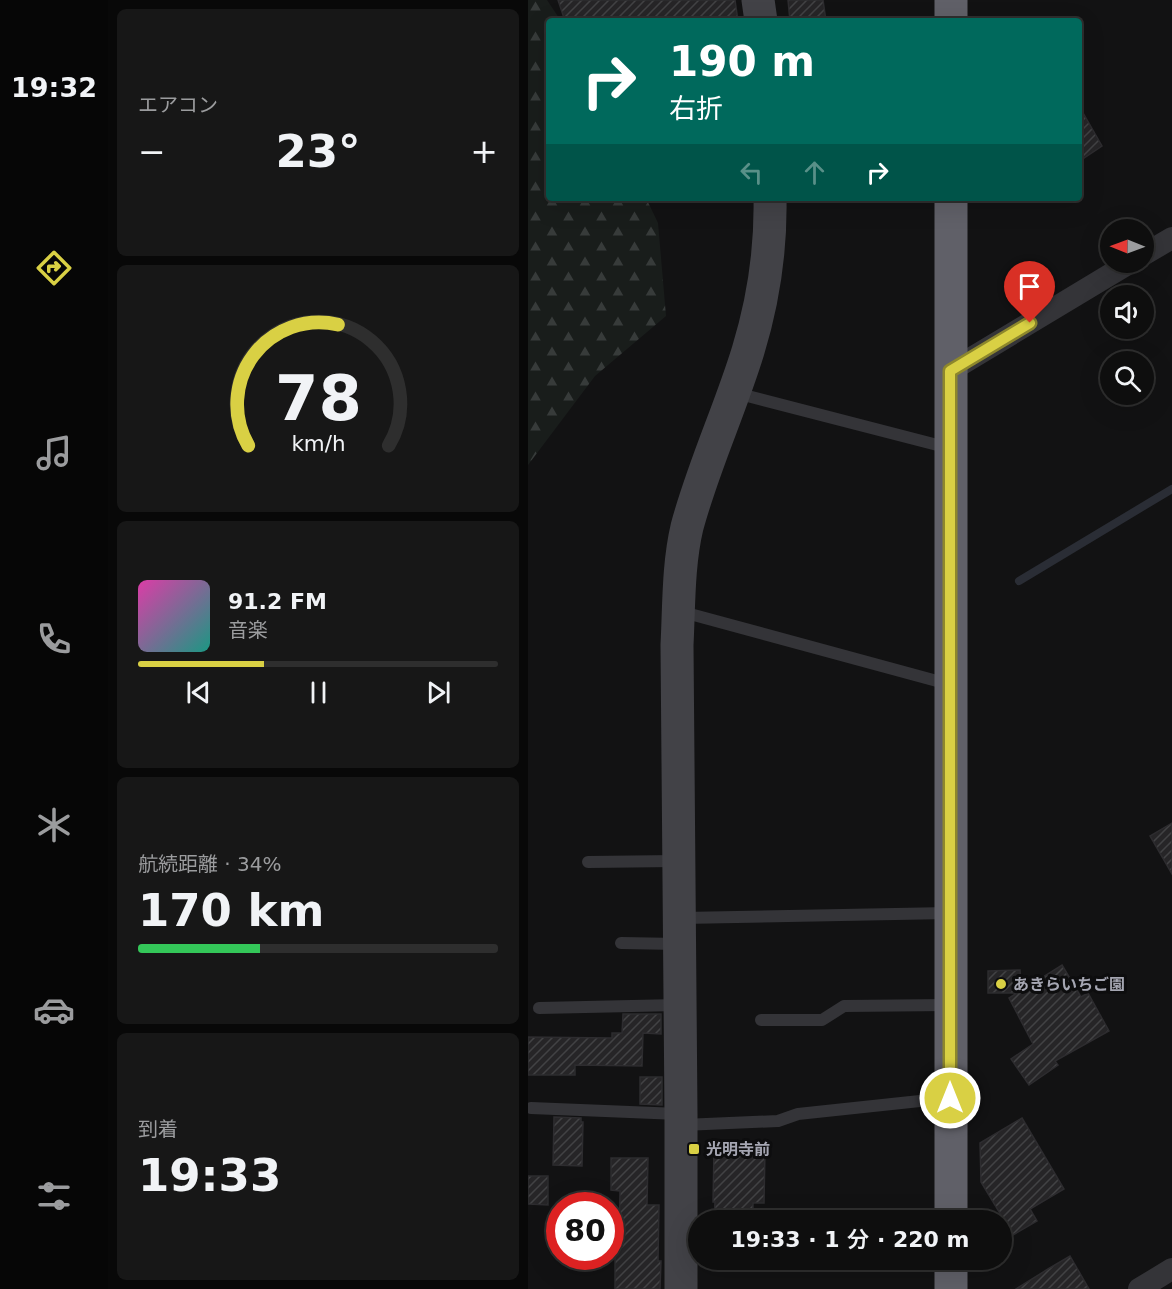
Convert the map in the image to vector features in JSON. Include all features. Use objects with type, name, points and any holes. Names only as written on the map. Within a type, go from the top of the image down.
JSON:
[{"type":"highway","points":[[951,0],[951,18]]},
{"type":"highway","points":[[951,201],[949,913],[951,1210]]},
{"type":"highway","points":[[951,1270],[951,1289]]},
{"type":"street","points":[[758,0],[761,18]]},
{"type":"street","points":[[681,1289],[677,645],[681,572],[687,530],[701,481],[748,351],[762,294],[771,217],[770,201]]},
{"type":"street","points":[[1154,249],[1172,238]]},
{"type":"street","points":[[950,371],[1113,273]]},
{"type":"street","points":[[1139,1289],[1172,1269]]},
{"type":"lane","points":[[733,392],[950,449]]},
{"type":"lane","points":[[679,610],[950,684]]},
{"type":"lane","points":[[588,862],[680,861]]},
{"type":"lane","points":[[621,943],[680,931],[949,913]]},
{"type":"lane","points":[[539,1008],[681,1005]]},
{"type":"lane","points":[[761,1020],[822,1020],[844,1006],[950,1005]]},
{"type":"lane","points":[[531,1108],[681,1119],[778,1121],[798,1114],[950,1098]]},
{"type":"green space","points":[[528,0],[547,0],[559,18],[546,18],[546,201],[647,201],[658,223],[666,316],[595,376],[528,465]]},
{"type":"building","points":[[558,0],[735,0],[738,18],[564,18]]},
{"type":"building","points":[[788,0],[823,0],[826,18],[790,18]]},
{"type":"building","points":[[1082,111],[1102,146],[1082,159]]},
{"type":"building","points":[[1172,823],[1172,874],[1150,836]]},
{"type":"building","points":[[1062,965],[1081,997],[1088,993],[1109,1031],[1055,1061],[1058,1065],[1029,1085],[1011,1059],[1033,1044],[1009,998],[1017,993],[988,993],[988,971],[1020,970],[1021,991]]},
{"type":"building","points":[[623,1014],[661,1014],[661,1034],[643,1033],[642,1066],[575,1065],[575,1075],[528,1075],[528,1037],[612,1038],[612,1033],[622,1033]]},
{"type":"building","points":[[640,1077],[662,1077],[662,1105],[640,1104]]},
{"type":"building","points":[[554,1117],[581,1118],[583,1122],[582,1166],[553,1165]]},
{"type":"building","points":[[1022,1118],[1064,1189],[1030,1209],[1037,1221],[1013,1235],[1012,1210],[998,1210],[981,1182],[980,1143]]},
{"type":"building","points":[[714,1150],[765,1150],[764,1203],[753,1203],[753,1210],[715,1210],[715,1202],[713,1202]]},
{"type":"building","points":[[611,1158],[648,1158],[647,1205],[659,1205],[660,1289],[615,1289],[615,1270],[624,1270],[624,1192],[611,1190]]},
{"type":"building","points":[[528,1176],[548,1176],[546,1205],[528,1204]]},
{"type":"building","points":[[1070,1256],[1089,1289],[1016,1289],[1048,1269]]},
{"type":"waterway","points":[[1019,581],[1172,489]]},
{"type":"place","name":"あきらいちご園","points":[[1001,984]]},
{"type":"place","name":"光明寺前","points":[[694,1149]]},
{"type":"route","points":[[950,1098],[950,371],[1030,323]]}]
